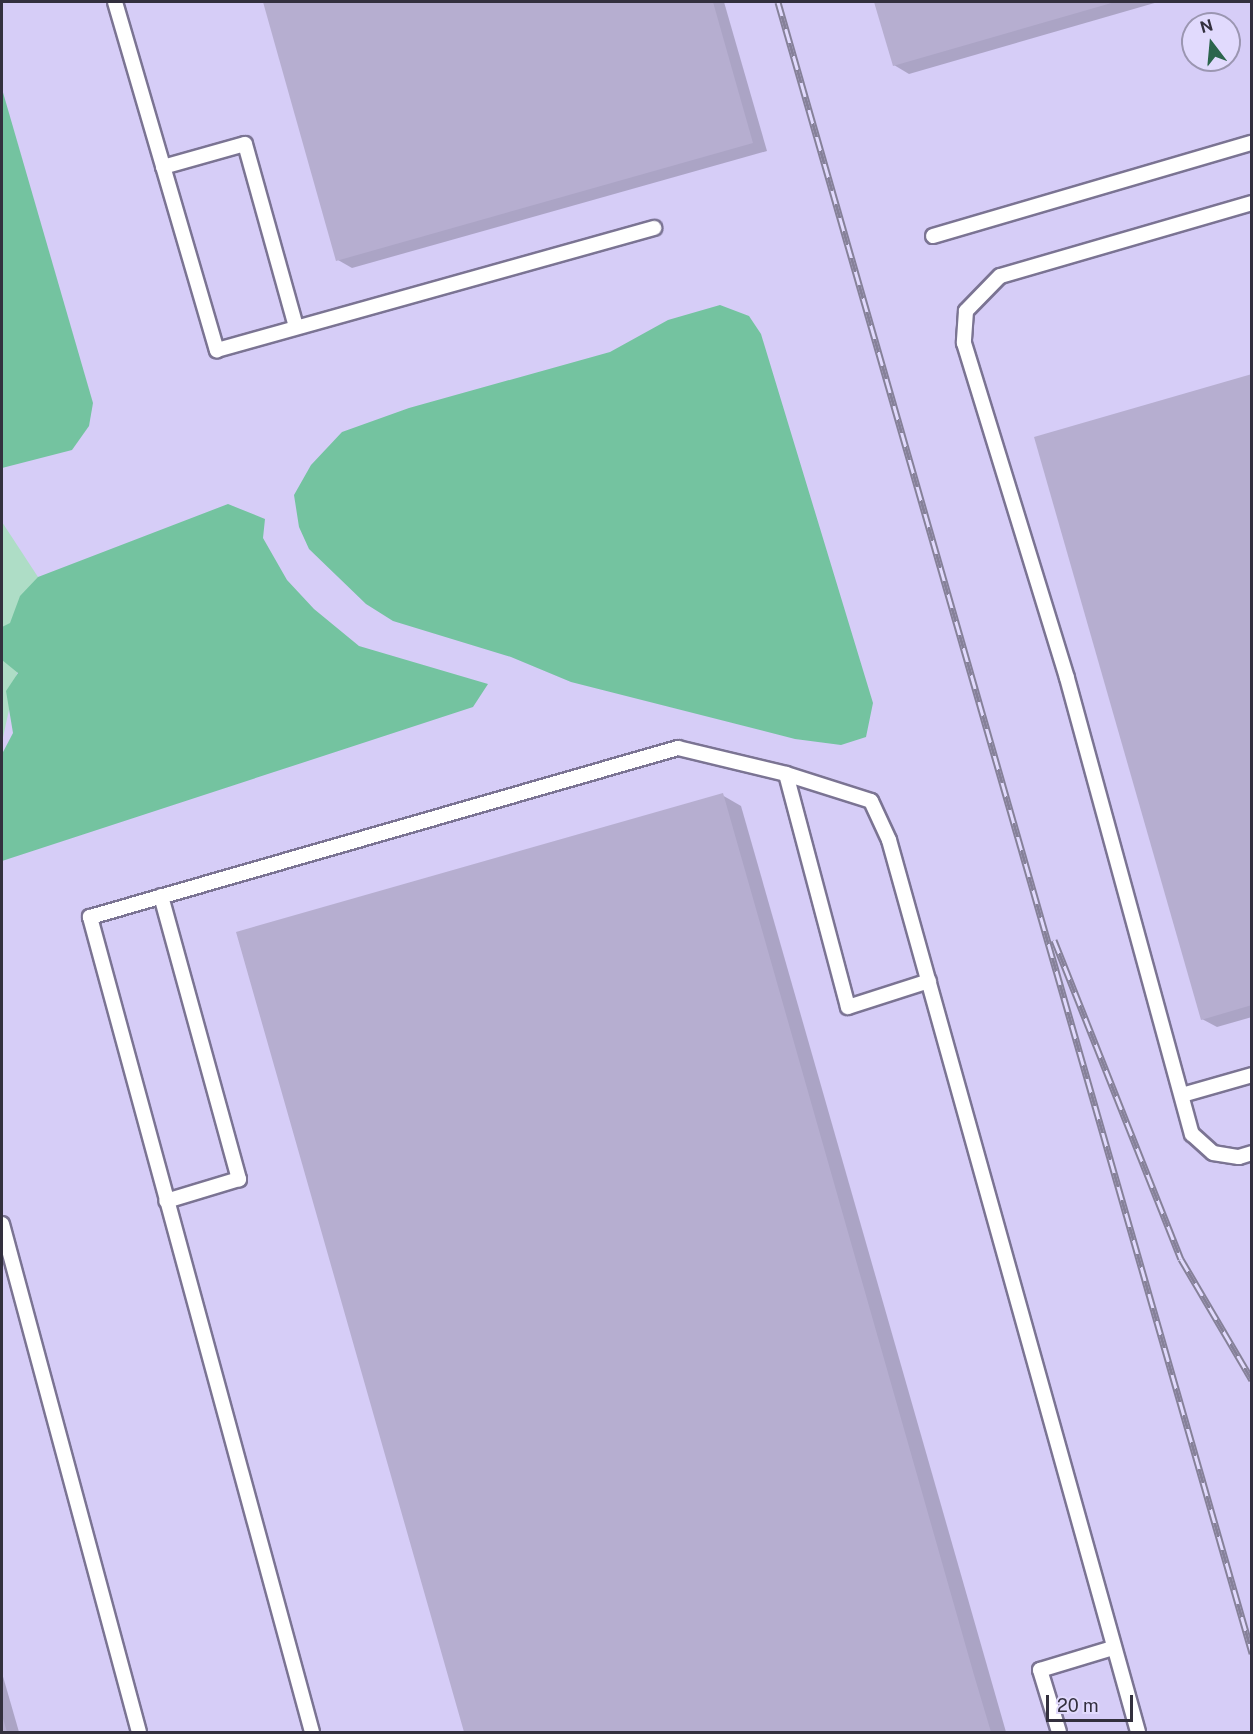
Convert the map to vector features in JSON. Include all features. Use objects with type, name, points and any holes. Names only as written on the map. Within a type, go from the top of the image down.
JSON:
[{"type":"lane","points":[[115,2],[217,350],[654,228]]},
{"type":"lane","points":[[933,236],[1251,142]]},
{"type":"lane","points":[[163,167],[245,144],[296,327]]},
{"type":"lane","points":[[1251,203],[1000,276],[966,311],[964,343],[1067,678],[1192,1134],[1213,1153],[1239,1157],[1251,1153]]},
{"type":"lane","points":[[312,1732],[90,917],[661,749],[678,747],[786,774],[871,801],[889,840],[1138,1732]]},
{"type":"lane","points":[[786,774],[848,1007],[929,981]]},
{"type":"lane","points":[[161,896],[239,1179],[166,1201]]},
{"type":"lane","points":[[1182,1095],[1251,1075]]},
{"type":"lane","points":[[2,1224],[139,1732]]},
{"type":"lane","points":[[1059,1732],[1040,1670],[1113,1648]]},
{"type":"shaded area","points":[[2,2],[1251,2],[1251,1732],[2,1732]]},
{"type":"shaded area","points":[[2,89],[93,403],[89,426],[72,450],[2,468]]},
{"type":"shaded area","points":[[720,305],[749,316],[761,334],[873,703],[866,737],[841,745],[795,739],[571,682],[511,657],[393,621],[366,604],[309,549],[299,527],[294,495],[311,465],[342,432],[409,408],[610,352],[668,320]]},
{"type":"shaded area","points":[[228,504],[265,519],[263,538],[287,580],[314,609],[359,646],[488,684],[473,707],[2,861],[2,754],[13,733],[6,691],[18,673],[2,660],[2,627],[10,623],[20,596],[38,577]]},
{"type":"shaded area","points":[[2,522],[38,577],[2,742]]},
{"type":"building","points":[[263,2],[713,2],[753,143],[336,261]]},
{"type":"building","points":[[874,2],[1115,2],[893,66]]},
{"type":"building","points":[[1252,374],[1252,1005],[1201,1020],[1034,437]]},
{"type":"building","points":[[723,793],[991,1732],[464,1732],[236,932]]},
{"type":"building","points":[[2,1715],[7,1732],[2,1732]]},
{"type":"railway","points":[[778,2],[1252,1653]]},
{"type":"railway","points":[[1054,940],[1181,1259],[1252,1380]]}]
